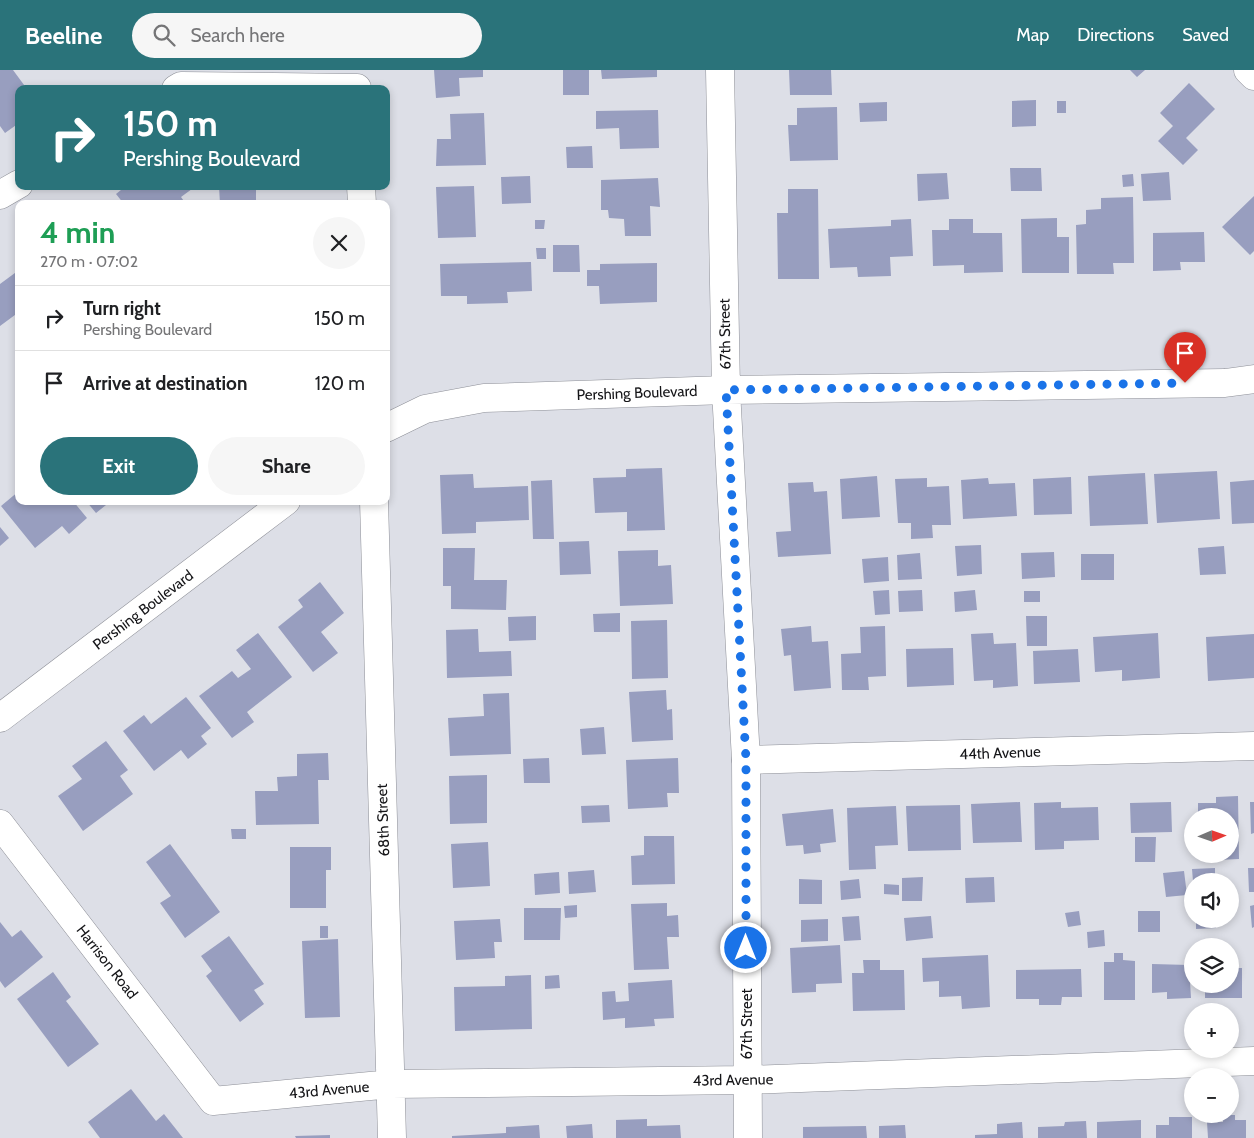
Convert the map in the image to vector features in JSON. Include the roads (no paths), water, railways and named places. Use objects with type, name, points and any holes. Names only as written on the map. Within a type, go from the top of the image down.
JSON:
[{"type":"street","points":[[357,70],[357,85]]},
{"type":"street","name":"67th Street","points":[[720,70],[726,390],[746,760],[748,1138]]},
{"type":"street","points":[[1248,70],[1254,76]]},
{"type":"street","points":[[0,195],[15,186]]},
{"type":"street","name":"Pershing Boulevard","points":[[390,426],[425,409],[484,398],[726,390],[1214,383],[1254,379]]},
{"type":"street","name":"Pershing Boulevard","points":[[0,718],[281,505]]},
{"type":"street","name":"68th Street","points":[[374,505],[392,1138]]},
{"type":"street","name":"44th Avenue","points":[[746,760],[1254,746]]},
{"type":"street","name":"Harrison Road","points":[[0,824],[213,1100]]},
{"type":"street","name":"43rd Avenue","points":[[213,1100],[391,1084],[747,1080],[1254,1061]]}]
